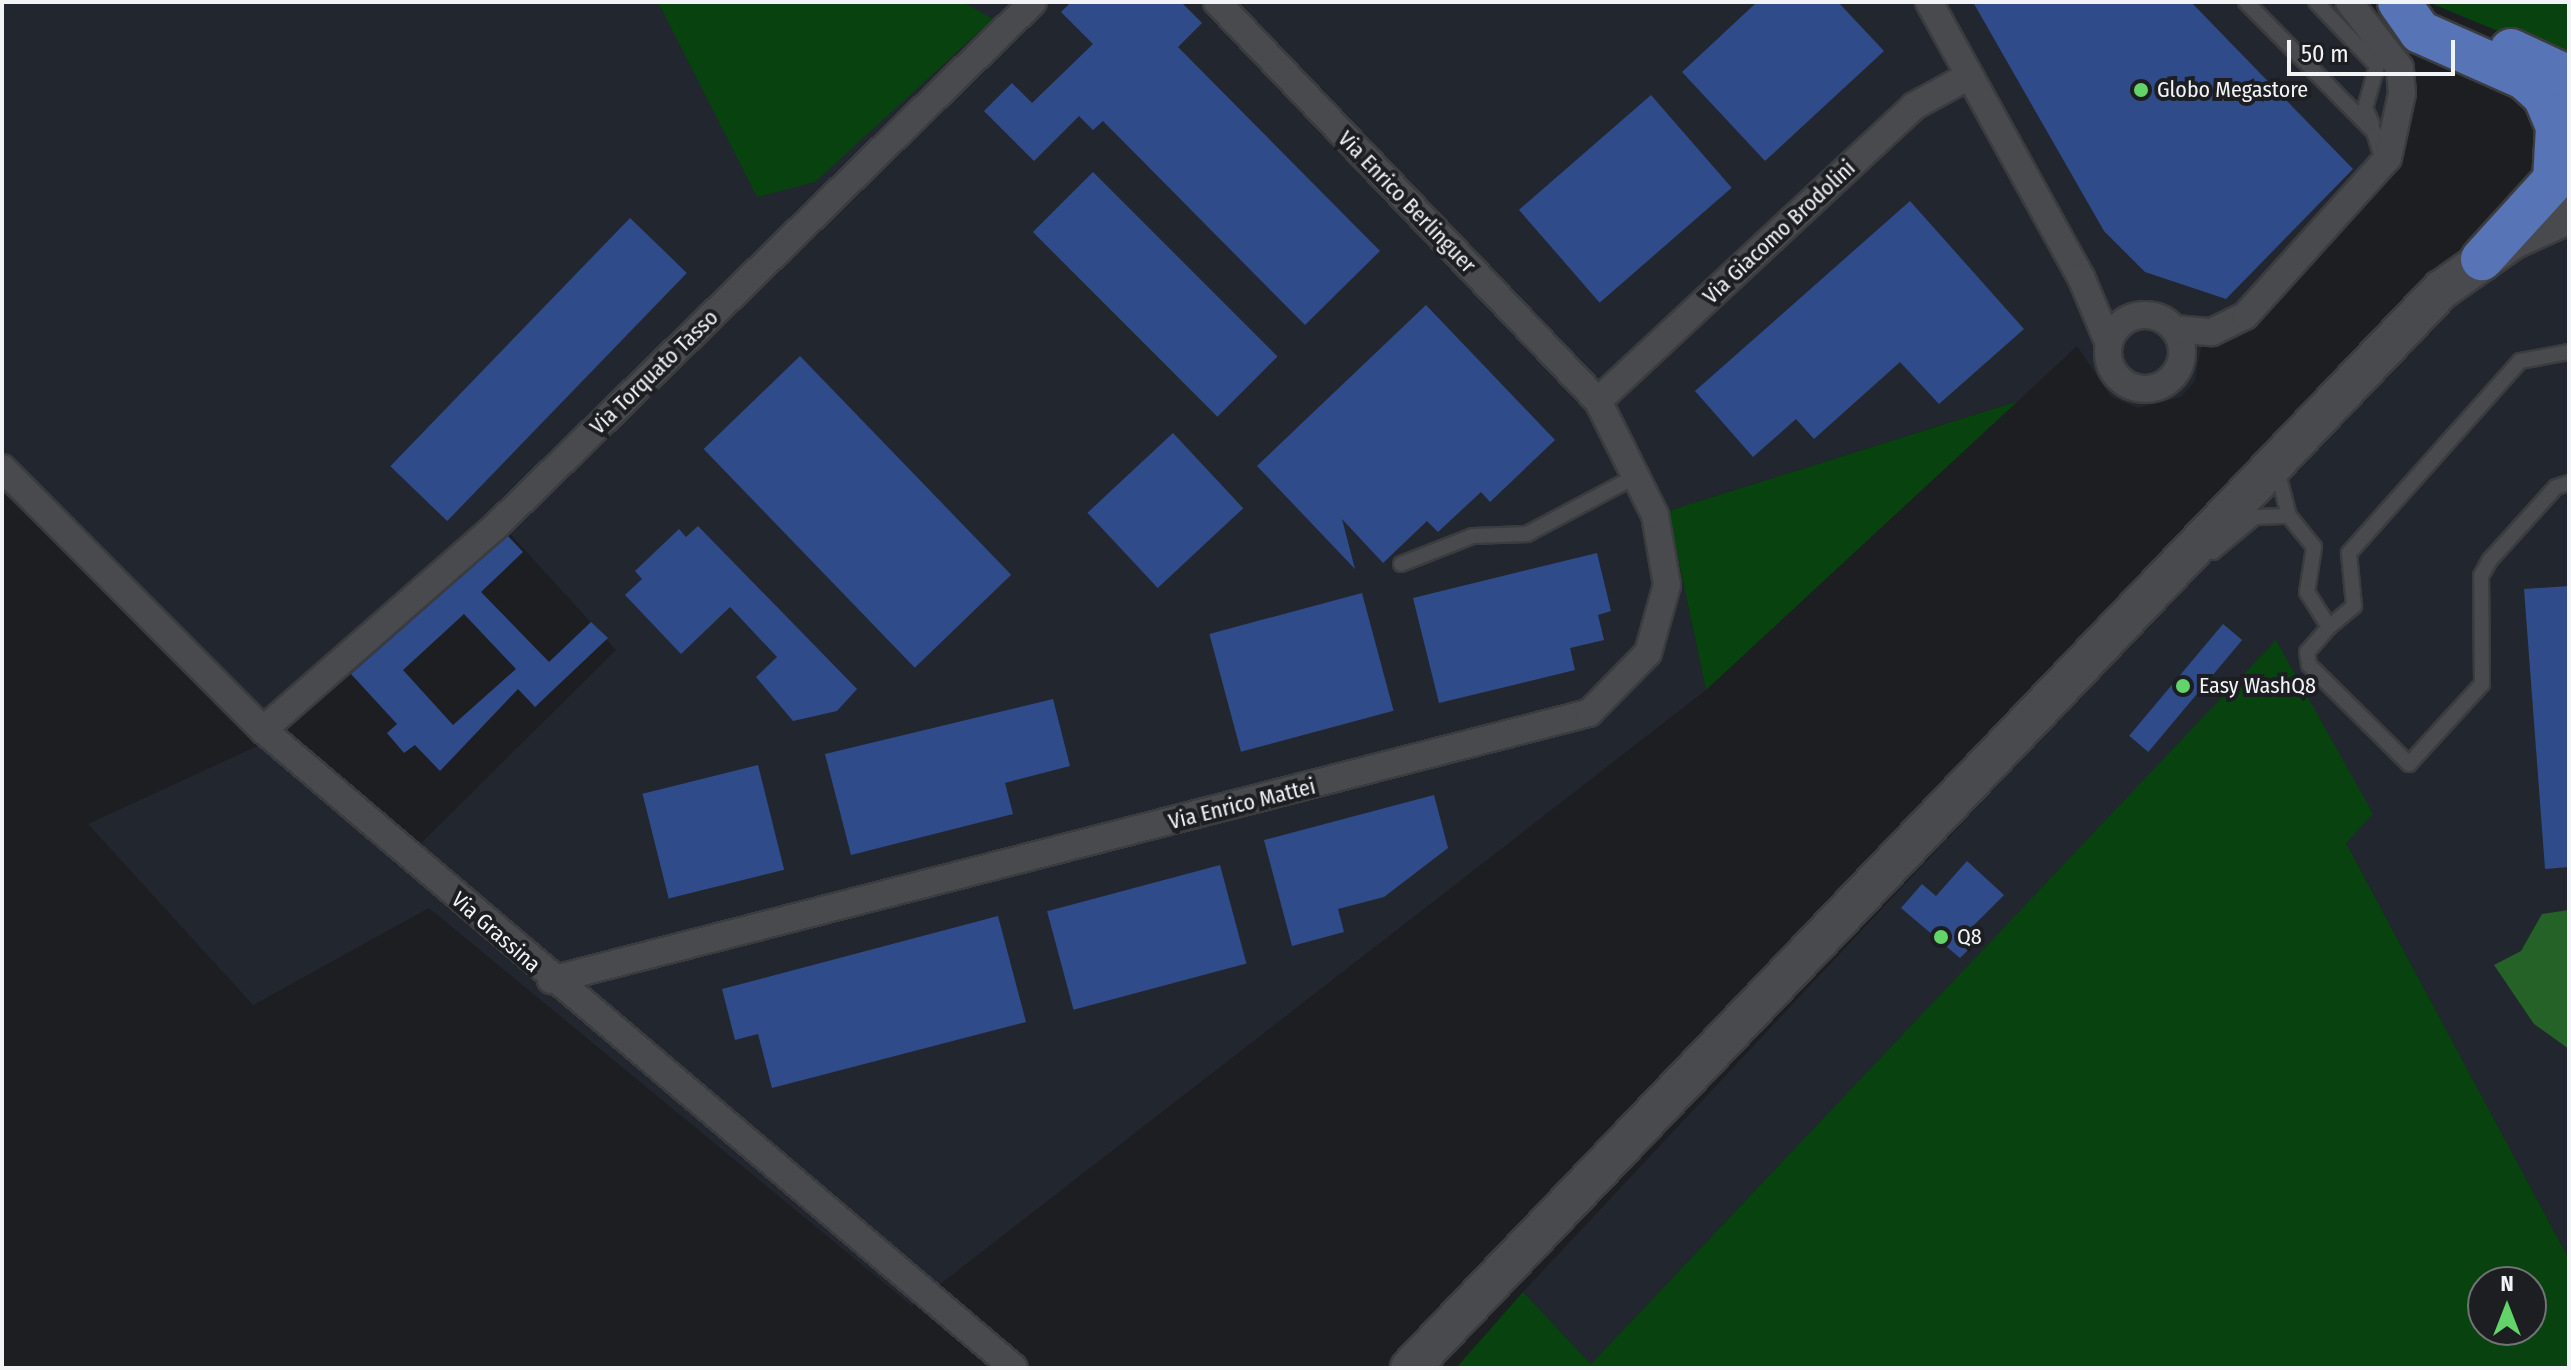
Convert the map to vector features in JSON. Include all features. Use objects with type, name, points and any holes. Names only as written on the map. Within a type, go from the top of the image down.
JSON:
[{"type":"main road","points":[[2399,2],[2569,77]]},
{"type":"main road","points":[[2399,2],[2420,32],[2524,78],[2544,96],[2557,127],[2554,180],[2482,259]]},
{"type":"main road","points":[[1420,1364],[2441,290],[2482,259],[2569,214]]},
{"type":"street","name":"Via Torquato Tasso","points":[[263,730],[494,528],[1033,2]]},
{"type":"street","name":"Via Enrico Berlinguer","points":[[1217,2],[1598,401]]},
{"type":"street","points":[[1929,2],[2081,277],[2120,379],[2157,387],[2181,363],[2175,329]]},
{"type":"street","points":[[2081,277],[2106,304],[2144,314],[2175,329],[2212,332],[2245,316],[2380,169],[2398,118],[2400,68],[2349,2]]},
{"type":"street","name":"Via Giacomo Brodolini","points":[[1598,401],[1914,106],[1969,76]]},
{"type":"street","points":[[2109,344],[2122,323],[2144,314]]},
{"type":"street","name":"Via Enrico Mattei","points":[[551,980],[1589,713],[1648,653],[1660,618],[1662,557],[1638,475],[1598,401]]},
{"type":"street","name":"Via Grassina","points":[[2,468],[263,730],[551,980],[1014,1368]]},
{"type":"lane","points":[[2246,2],[2374,132],[2380,169]]},
{"type":"lane","points":[[2316,2],[2377,66],[2365,108],[2375,126],[2389,128],[2398,118]]},
{"type":"lane","points":[[2336,93],[2369,92]]},
{"type":"lane","points":[[2569,352],[2520,361],[2358,542],[2348,564],[2354,606],[2329,627],[2307,652],[2309,665],[2409,764],[2482,684],[2481,576],[2490,560],[2556,487],[2569,483]]},
{"type":"lane","points":[[2278,460],[2277,481],[2289,516],[2314,547],[2307,592],[2329,627]]},
{"type":"lane","points":[[1401,564],[1473,536],[1527,534],[1638,475]]},
{"type":"lane","points":[[2188,554],[2213,552],[2255,517],[2289,516]]},
{"type":"shaded area","points":[[2,2],[2331,2],[2383,57],[2404,140],[2202,343],[2195,381],[2181,397],[2138,408],[2111,397],[2077,346],[2018,401],[1668,511],[1706,690],[912,1306],[429,908],[253,1005],[88,824],[266,742],[398,866],[616,650],[502,525],[483,521],[246,725],[2,492]]},
{"type":"shaded area","points":[[658,2],[963,2],[993,19],[815,182],[757,197]]},
{"type":"shaded area","points":[[2428,2],[2569,2],[2569,63],[2534,46]]},
{"type":"shaded area","points":[[2569,226],[2569,1259],[2346,843],[2276,641],[1591,1364],[1523,1292],[2461,290]]},
{"type":"shaded area","points":[[2018,401],[1706,690],[1668,511]]},
{"type":"shaded area","points":[[2276,640],[2373,814],[2346,843],[2569,1259],[2569,1368],[1456,1368],[1523,1292],[1591,1364]]},
{"type":"shaded area","points":[[2569,910],[2569,1049],[2534,1024],[2494,965],[2521,951],[2542,914]]},
{"type":"building","points":[[1071,2],[1181,2],[1202,23],[1178,47],[1380,251],[1305,325],[1103,121],[1093,130],[1079,116],[1034,161],[984,111],[1012,83],[1032,103],[1093,44],[1061,12]]},
{"type":"building","points":[[1757,2],[1838,2],[1884,51],[1765,161],[1682,72]]},
{"type":"building","points":[[1973,2],[2191,2],[2353,169],[2226,299],[2145,272],[2104,231]]},
{"type":"building","points":[[1651,95],[1732,188],[1600,303],[1519,210]]},
{"type":"building","points":[[1093,172],[1278,357],[1217,417],[1033,232]]},
{"type":"building","points":[[1910,201],[2024,329],[1939,404],[1900,362],[1814,439],[1796,419],[1753,457],[1695,391]]},
{"type":"building","points":[[630,218],[687,273],[447,521],[390,466]]},
{"type":"building","points":[[1426,305],[1555,440],[1490,502],[1481,492],[1438,532],[1427,521],[1383,563],[1342,519],[1355,569],[1257,466]]},
{"type":"building","points":[[800,356],[1011,575],[915,668],[704,449]]},
{"type":"building","points":[[1173,433],[1243,508],[1158,588],[1087,513]]},
{"type":"building","points":[[698,526],[857,689],[837,711],[793,721],[756,677],[777,657],[730,607],[681,654],[625,595],[642,579],[635,571],[679,529],[686,537]]},
{"type":"building","points":[[508,536],[523,552],[481,592],[549,662],[591,622],[608,638],[535,707],[518,689],[440,771],[415,745],[404,753],[387,733],[397,724],[351,674]],"holes":[[[464,614],[516,669],[453,725],[403,670]]]},
{"type":"building","points":[[1597,553],[1611,611],[1598,615],[1604,640],[1570,648],[1575,670],[1439,703],[1413,598]]},
{"type":"building","points":[[2569,586],[2569,867],[2545,869],[2524,589]]},
{"type":"building","points":[[1362,593],[1394,711],[1241,752],[1209,634]]},
{"type":"building","name":"Easy WashQ8","points":[[2223,624],[2242,640],[2148,752],[2129,736]]},
{"type":"building","points":[[1053,699],[1070,766],[1005,783],[1013,814],[851,855],[825,754]]},
{"type":"building","points":[[758,765],[784,870],[669,899],[643,794]]},
{"type":"building","points":[[1434,795],[1448,848],[1384,897],[1338,909],[1344,932],[1292,946],[1264,840]]},
{"type":"building","points":[[1967,861],[2004,895],[1970,929],[1980,938],[1960,958],[1901,908],[1922,884],[1936,896]]},
{"type":"building","points":[[1220,865],[1246,964],[1073,1010],[1047,911]]},
{"type":"building","points":[[998,916],[1026,1022],[772,1088],[758,1034],[735,1040],[722,989]]},
{"type":"place","name":"Globo Megastore","points":[[2141,90]]},
{"type":"place","name":"Easy WashQ8","points":[[2183,686]]},
{"type":"place","name":"Q8","points":[[1941,937]]}]
